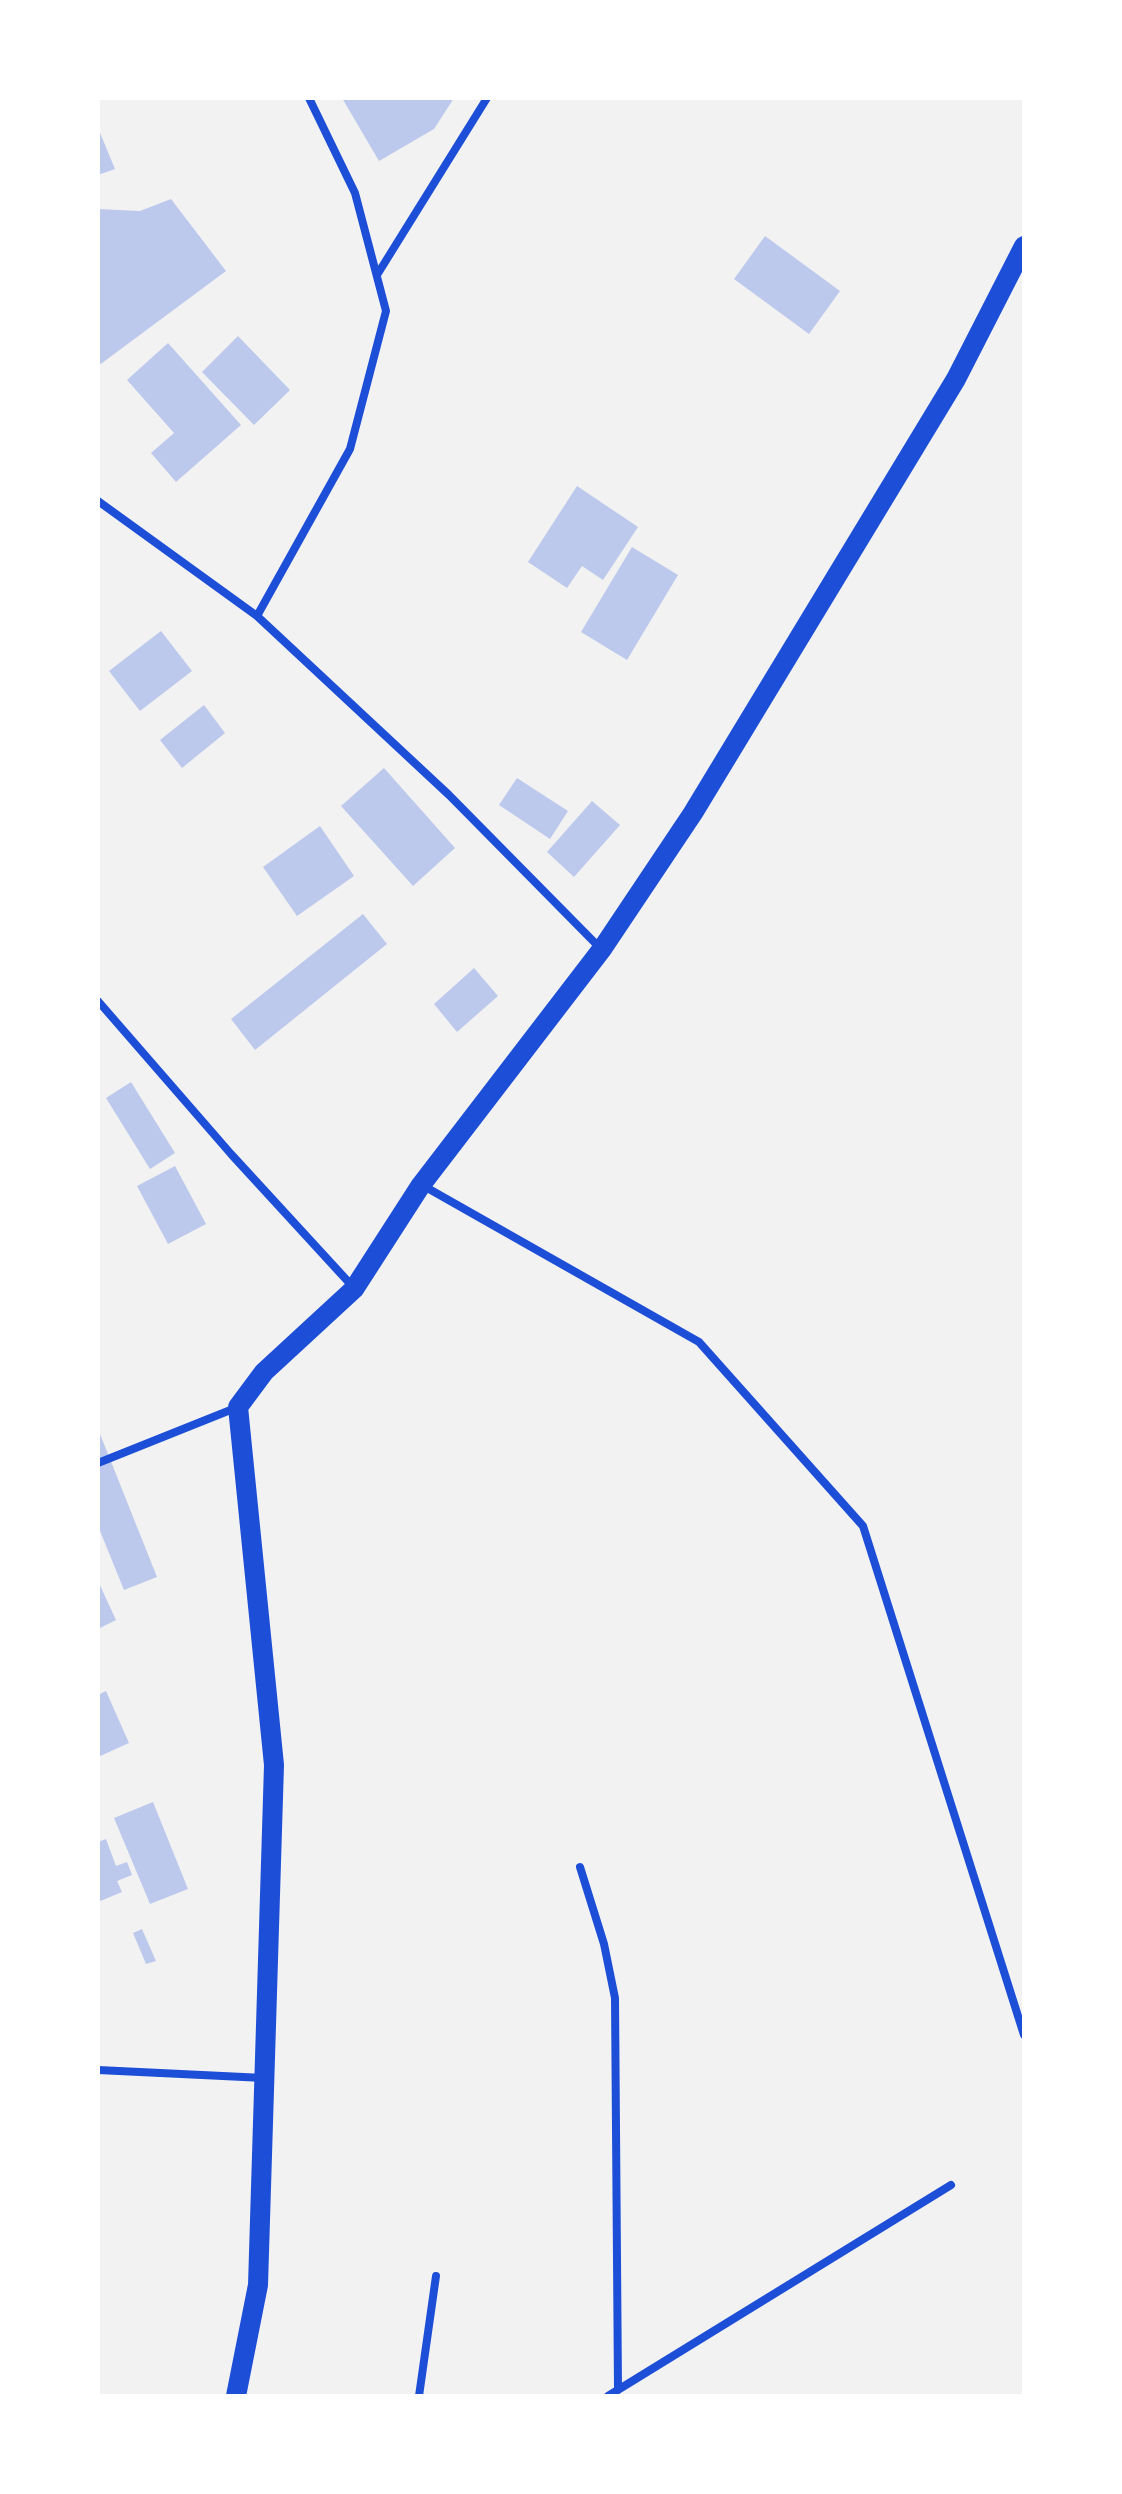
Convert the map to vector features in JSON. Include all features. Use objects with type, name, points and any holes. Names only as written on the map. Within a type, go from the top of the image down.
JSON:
[{"type":"main road","points":[[236,2396],[258,2285],[274,1765],[238,1407],[264,1372],[354,1289],[421,1185],[602,949],[693,813],[956,379],[1024,246]]},
{"type":"street","points":[[257,616],[350,449],[386,311],[355,193],[309,98]]},
{"type":"street","points":[[377,275],[487,98]]},
{"type":"street","points":[[98,501],[257,616],[449,795],[602,949]]},
{"type":"street","points":[[98,1001],[354,1289]]},
{"type":"street","points":[[421,1185],[699,1342],[863,1526],[1024,2035]]},
{"type":"street","points":[[98,1463],[238,1407]]},
{"type":"street","points":[[580,1867],[604,1944],[615,1998],[618,2389]]},
{"type":"street","points":[[98,2070],[264,2078]]},
{"type":"street","points":[[608,2396],[951,2185]]},
{"type":"street","points":[[419,2396],[436,2276]]},
{"type":"building","points":[[342,98],[454,98],[434,129],[379,161]]},
{"type":"building","points":[[98,128],[115,169],[98,175]]},
{"type":"building","points":[[171,199],[226,271],[98,366],[98,209],[140,211]]},
{"type":"building","points":[[765,236],[840,291],[809,334],[734,279]]},
{"type":"building","points":[[238,336],[290,390],[254,425],[202,372]]},
{"type":"building","points":[[168,343],[241,425],[176,482],[151,453],[174,433],[127,380]]},
{"type":"building","points":[[577,486],[638,527],[603,580],[582,566],[567,588],[528,562]]},
{"type":"building","points":[[632,547],[678,575],[627,660],[581,632]]},
{"type":"building","points":[[161,631],[192,671],[140,711],[109,671]]},
{"type":"building","points":[[204,705],[225,733],[182,768],[160,740]]},
{"type":"building","points":[[384,768],[455,848],[413,886],[341,806]]},
{"type":"building","points":[[517,778],[568,811],[550,839],[499,805]]},
{"type":"building","points":[[592,801],[620,825],[574,877],[547,852]]},
{"type":"building","points":[[320,826],[354,876],[297,916],[263,867]]},
{"type":"building","points":[[363,914],[387,944],[255,1050],[231,1019]]},
{"type":"building","points":[[474,968],[498,996],[457,1032],[434,1004]]},
{"type":"building","points":[[131,1082],[175,1153],[150,1169],[106,1098]]},
{"type":"building","points":[[175,1166],[206,1224],[168,1244],[137,1186]]},
{"type":"building","points":[[98,1429],[157,1577],[124,1590],[98,1526]]},
{"type":"building","points":[[98,1581],[116,1620],[98,1629]]},
{"type":"building","points":[[106,1691],[129,1743],[98,1757],[98,1695]]},
{"type":"building","points":[[153,1802],[188,1889],[150,1904],[114,1818]]},
{"type":"building","points":[[106,1839],[116,1866],[127,1862],[132,1875],[117,1881],[122,1892],[98,1902],[98,1842]]},
{"type":"building","points":[[142,1929],[156,1961],[146,1964],[133,1933]]}]
